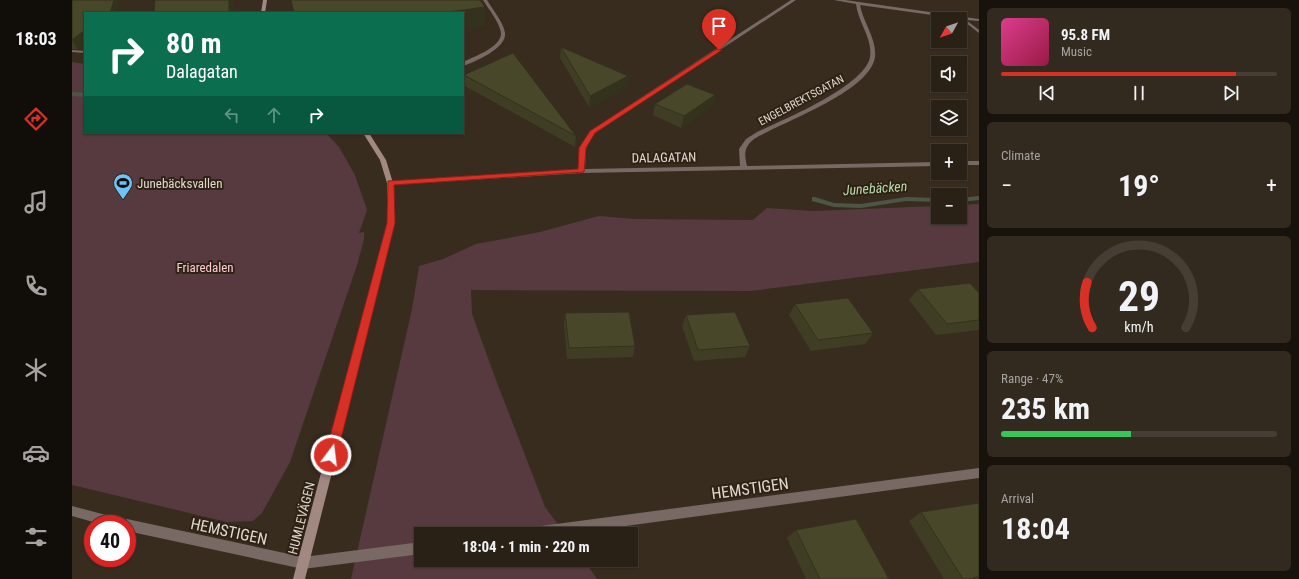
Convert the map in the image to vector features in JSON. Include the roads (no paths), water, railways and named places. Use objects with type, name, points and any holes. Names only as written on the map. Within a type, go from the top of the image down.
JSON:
[{"type":"street","points":[[263,12],[265,0]]},
{"type":"street","points":[[464,63],[494,48],[502,41],[503,33],[486,0]]},
{"type":"street","points":[[582,171],[583,148],[592,132],[794,0]]},
{"type":"street","points":[[836,0],[931,14]]},
{"type":"street","name":"ENGELBREKTSGATAN","points":[[744,168],[741,156],[743,147],[752,138],[850,86],[864,75],[871,64],[873,50],[858,11],[858,4]]},
{"type":"street","points":[[967,19],[979,20]]},
{"type":"street","points":[[967,22],[979,32]]},
{"type":"street","points":[[72,51],[84,52]]},
{"type":"street","name":"HUMLEVÄGEN","points":[[299,579],[391,223],[390,183],[383,160],[367,134]]},
{"type":"street","points":[[967,163],[979,163]]},
{"type":"street","name":"DALAGATAN","points":[[390,183],[582,171],[931,164]]},
{"type":"street","name":"HEMSTIGEN","points":[[578,527],[979,473]]},
{"type":"street","points":[[72,512],[84,515]]},
{"type":"street","name":"HEMSTIGEN","points":[[136,528],[303,563],[414,549]]},
{"type":"waterway","name":"Junebäcken","points":[[72,94],[84,95]]},
{"type":"waterway","name":"Junebäcken","points":[[967,199],[979,198]]},
{"type":"waterway","name":"Junebäcken","points":[[815,199],[834,205],[861,206],[906,199],[931,200]]},
{"type":"place","name":"Junebäcksvallen","points":[[123,200]]},
{"type":"park label","name":"Friaredalen","points":[[205,267]]}]
